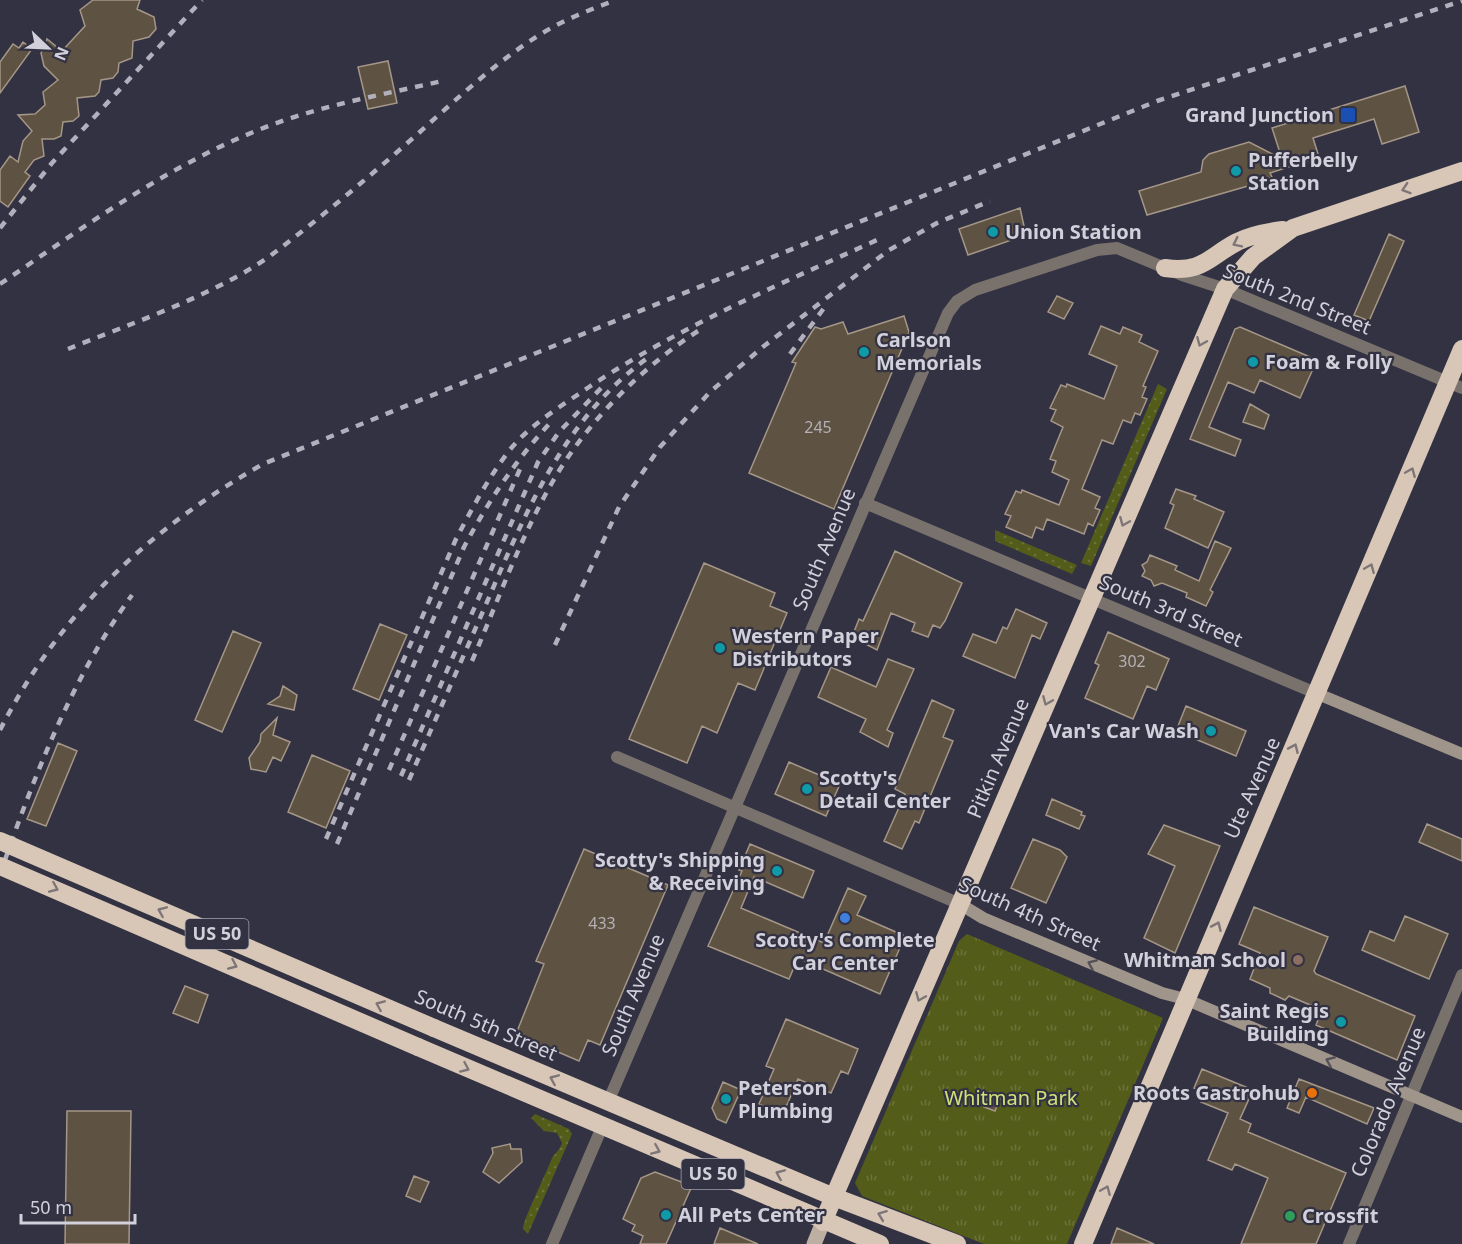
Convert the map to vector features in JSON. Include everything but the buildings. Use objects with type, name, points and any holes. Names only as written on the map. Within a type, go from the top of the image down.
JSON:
[{"type":"highway","points":[[1165,268],[1180,270],[1201,267],[1240,240],[1293,228],[1462,171]]},
{"type":"highway","name":"Pitkin Avenue","points":[[824,1222],[1225,289],[1253,256],[1293,228]]},
{"type":"highway","name":"Ute Avenue","points":[[1083,1244],[1185,999],[1455,386],[1462,349]]},
{"type":"highway","name":"South 5th Street","points":[[0,841],[608,1102],[834,1197],[957,1244]]},
{"type":"highway","name":"US 50","points":[[0,866],[602,1127],[880,1244]]},
{"type":"highway","points":[[602,1127],[606,1121],[614,1120],[687,1147],[708,1144]]},
{"type":"main road","name":"South 3rd Street","points":[[1318,694],[1462,754]]},
{"type":"main road","name":"South 4th Street","points":[[960,904],[982,918],[1029,938],[1162,993],[1185,999],[1462,1117]]},
{"type":"main road","name":"Pitkin Avenue","points":[[814,1244],[824,1222]]},
{"type":"street","name":"South 2nd Street","points":[[1117,248],[1225,289],[1455,386]]},
{"type":"street","name":"South Avenue","points":[[608,1102],[865,503],[953,305],[965,295],[990,285],[1097,250],[1117,248]]},
{"type":"street","name":"South 3rd Street","points":[[865,503],[1318,694]]},
{"type":"street","name":"South 4th Street","points":[[617,757],[960,904]]},
{"type":"street","name":"Colorado Avenue","points":[[1349,1244],[1462,975]]},
{"type":"street","points":[[552,1244],[602,1127]]},
{"type":"green space","points":[[1158,384],[1167,389],[1091,566],[1081,563]]},
{"type":"green space","points":[[995,530],[1077,565],[1072,574],[995,541]]},
{"type":"green space","name":"Whitman Park","points":[[967,934],[1163,1018],[1067,1244],[984,1244],[862,1196],[855,1183],[959,941]]},
{"type":"green space","points":[[535,1114],[569,1129],[572,1134],[528,1234],[523,1229],[526,1217],[552,1158],[562,1143],[557,1133],[544,1131],[531,1118]]},
{"type":"railway","points":[[0,228],[52,163],[202,0]]},
{"type":"railway","points":[[68,349],[177,306],[256,265],[342,199],[513,53],[561,23],[616,0]]},
{"type":"railway","points":[[0,730],[24,687],[50,648],[111,577],[182,516],[263,464],[1157,101],[1462,1]]},
{"type":"railway","points":[[0,284],[132,195],[237,139],[315,111],[442,81]]},
{"type":"railway","points":[[555,645],[619,507],[660,447],[710,392],[764,346],[889,250],[937,223],[990,201]]},
{"type":"railway","points":[[326,839],[456,539],[489,479],[513,446],[530,429],[559,407],[658,345],[730,308],[877,240]]},
{"type":"railway","points":[[790,354],[827,304]]},
{"type":"railway","points":[[472,661],[530,525],[567,459],[599,417],[636,379],[698,331]]},
{"type":"railway","points":[[409,780],[515,539],[549,471],[593,409],[619,382],[649,357]]},
{"type":"railway","points":[[401,776],[538,462],[559,432],[605,384]]},
{"type":"railway","points":[[337,844],[464,547],[504,480],[553,420]]},
{"type":"railway","points":[[389,770],[520,469]]},
{"type":"railway","points":[[0,874],[26,801],[72,695],[90,660],[132,595]]},
{"type":"place","name":"Grand Junction","points":[[1348,115]]},
{"type":"place","name":"Pufferbelly Station","points":[[1236,171]]},
{"type":"place","name":"Union Station","points":[[993,232]]},
{"type":"place","name":"Carlson Memorials","points":[[864,352]]},
{"type":"place","name":"Foam & Folly","points":[[1253,362]]},
{"type":"place","name":"Western Paper Distributors","points":[[720,648]]},
{"type":"place","name":"Van's Car Wash","points":[[1211,731]]},
{"type":"place","name":"Scotty's Detail Center","points":[[807,789]]},
{"type":"place","name":"Scotty's Shipping & Receiving","points":[[777,871]]},
{"type":"place","name":"Scotty's Complete Car Center","points":[[845,918]]},
{"type":"place","name":"Whitman School","points":[[1298,960]]},
{"type":"place","name":"Saint Regis Building","points":[[1341,1022]]},
{"type":"place","name":"Roots Gastrohub","points":[[1312,1093]]},
{"type":"place","name":"Peterson Plumbing","points":[[726,1099]]},
{"type":"place","name":"All Pets Center","points":[[666,1215]]},
{"type":"place","name":"Crossfit","points":[[1290,1216]]}]
